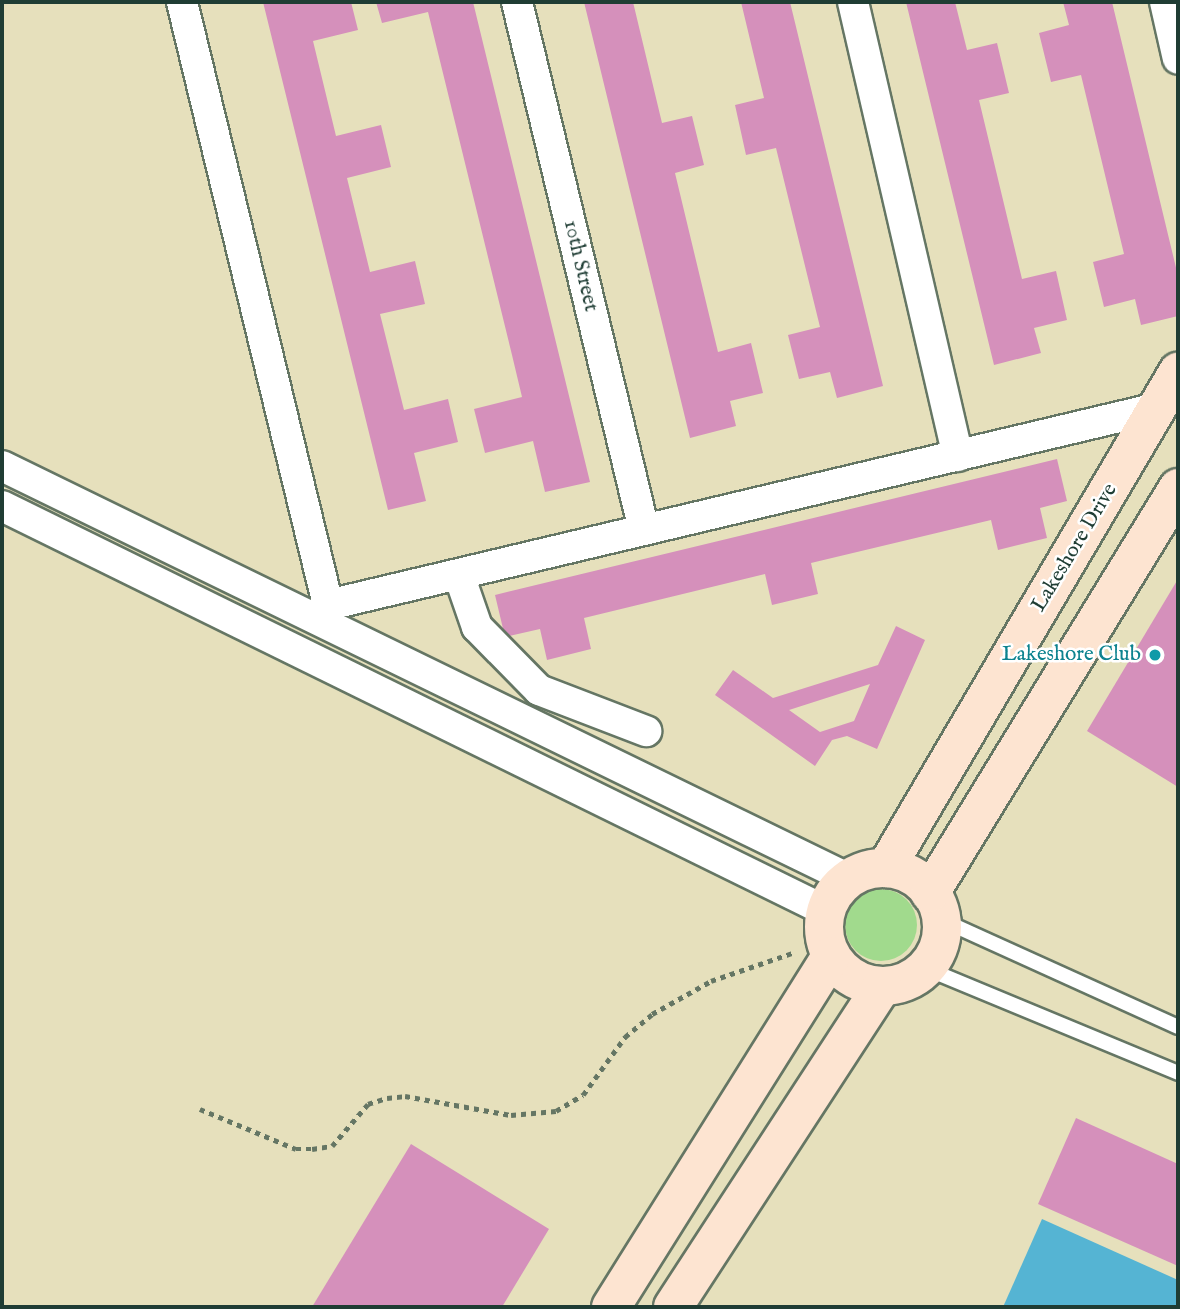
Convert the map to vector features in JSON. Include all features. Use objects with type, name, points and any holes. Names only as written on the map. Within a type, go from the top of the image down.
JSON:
[{"type":"street","points":[[182,2],[328,606],[1157,408]]},
{"type":"street","name":"10th Street","points":[[517,2],[644,530]]},
{"type":"street","points":[[853,2],[958,456]]},
{"type":"street","points":[[1165,2],[1178,60]]},
{"type":"street","name":"Lakeshore Drive","points":[[886,868],[1178,372]]},
{"type":"street","points":[[2,466],[849,879],[886,868],[905,873],[936,906]]},
{"type":"street","points":[[2,506],[828,936],[844,972],[882,986],[898,985],[925,968],[939,944],[936,906],[1178,488]]},
{"type":"street","points":[[458,575],[477,627],[539,690],[646,731]]},
{"type":"street","points":[[611,1307],[828,936],[849,879]]},
{"type":"street","points":[[673,1307],[882,986]]},
{"type":"lane","points":[[936,906],[1178,1027]]},
{"type":"lane","points":[[925,968],[1178,1073]]},
{"type":"path","points":[[200,1109],[296,1149],[332,1146],[368,1104],[387,1098],[405,1096],[511,1115],[556,1111],[583,1095],[625,1037],[652,1014],[711,981],[828,936]]},
{"type":"green space","points":[[881,889],[901,895],[911,905],[917,925],[911,945],[901,955],[881,961],[861,955],[851,945],[845,925],[851,905],[861,895]]},
{"type":"water","points":[[1042,1219],[1178,1280],[1178,1307],[1003,1307]]},
{"type":"building","points":[[263,2],[351,2],[358,30],[313,41],[336,136],[381,125],[391,167],[347,178],[370,272],[415,261],[425,304],[380,314],[404,410],[448,399],[458,442],[414,453],[426,501],[388,510]]},
{"type":"building","points":[[376,2],[473,2],[590,482],[545,492],[533,441],[485,453],[474,409],[522,397],[512,355],[428,12],[382,23]]},
{"type":"building","points":[[584,2],[633,2],[662,123],[692,116],[704,165],[675,173],[718,352],[751,343],[763,393],[730,401],[736,426],[690,438]]},
{"type":"building","points":[[741,2],[790,2],[883,386],[837,398],[830,372],[799,379],[788,335],[820,327],[776,148],[746,155],[735,105],[764,98]]},
{"type":"building","points":[[906,2],[955,2],[967,50],[997,43],[1009,93],[979,100],[1022,279],[1056,271],[1067,320],[1034,328],[1041,353],[994,365]]},
{"type":"building","points":[[1063,2],[1112,2],[1178,276],[1178,316],[1141,325],[1135,299],[1104,307],[1093,262],[1124,254],[1081,75],[1051,82],[1039,33],[1069,25]]},
{"type":"building","points":[[1057,459],[1067,501],[1040,508],[1047,538],[998,550],[991,520],[811,563],[818,594],[772,605],[765,574],[584,618],[591,649],[547,660],[540,629],[505,637],[495,595]]},
{"type":"building","name":"Lakeshore Club","points":[[1178,579],[1178,787],[1087,731]]},
{"type":"building","points":[[896,626],[925,640],[877,749],[847,736],[832,740],[815,766],[715,695],[733,670],[773,698],[878,665]],"holes":[[[870,684],[854,721],[820,732],[789,710]]]},
{"type":"building","points":[[1076,1118],[1178,1164],[1178,1266],[1038,1204]]},
{"type":"building","points":[[411,1144],[549,1229],[502,1307],[312,1307]]},
{"type":"place","name":"Lakeshore Club","points":[[1155,655]]}]
